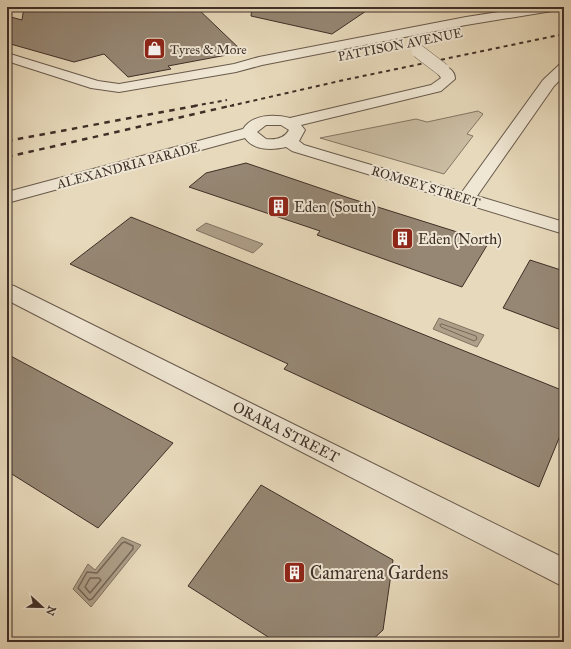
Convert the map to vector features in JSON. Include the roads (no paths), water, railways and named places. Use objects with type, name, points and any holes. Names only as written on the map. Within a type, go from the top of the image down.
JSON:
[{"type":"street","name":"PATTISON AVENUE","points":[[7,57],[96,85],[128,87],[236,68],[266,60],[466,21],[552,7]]},
{"type":"street","name":"PATTISON AVENUE","points":[[236,68],[299,63],[564,13]]},
{"type":"street","points":[[289,123],[436,88],[448,79],[448,75],[443,70],[406,42]]},
{"type":"street","points":[[467,198],[542,94],[548,83],[564,68]]},
{"type":"street","name":"ALEXANDRIA PARADE","points":[[7,198],[249,132],[254,125],[260,122],[275,120],[289,123]]},
{"type":"street","points":[[249,132],[254,140],[266,144],[289,141],[296,134],[297,130],[289,123]]},
{"type":"street","name":"ROMSEY STREET","points":[[289,141],[298,148],[564,228]]},
{"type":"street","name":"ORARA STREET","points":[[7,291],[564,573]]},
{"type":"water","points":[[206,223],[263,244],[253,253],[196,230]]},
{"type":"water","points":[[439,318],[484,335],[477,347],[433,329]]},
{"type":"water","points":[[122,537],[141,545],[91,607],[73,589],[88,564],[95,570]]},
{"type":"railway","points":[[230,106],[344,80],[564,34]]},
{"type":"railway","points":[[194,106],[227,100]]},
{"type":"railway","points":[[7,141],[200,105]]},
{"type":"railway","points":[[7,157],[234,105]]},
{"type":"place","name":"Tyres & More","points":[[154,49]]},
{"type":"place","name":"Eden (South)","points":[[279,207]]},
{"type":"place","name":"Eden (North)","points":[[402,239]]},
{"type":"place","name":"Camarena Gardens","points":[[294,573]]}]
